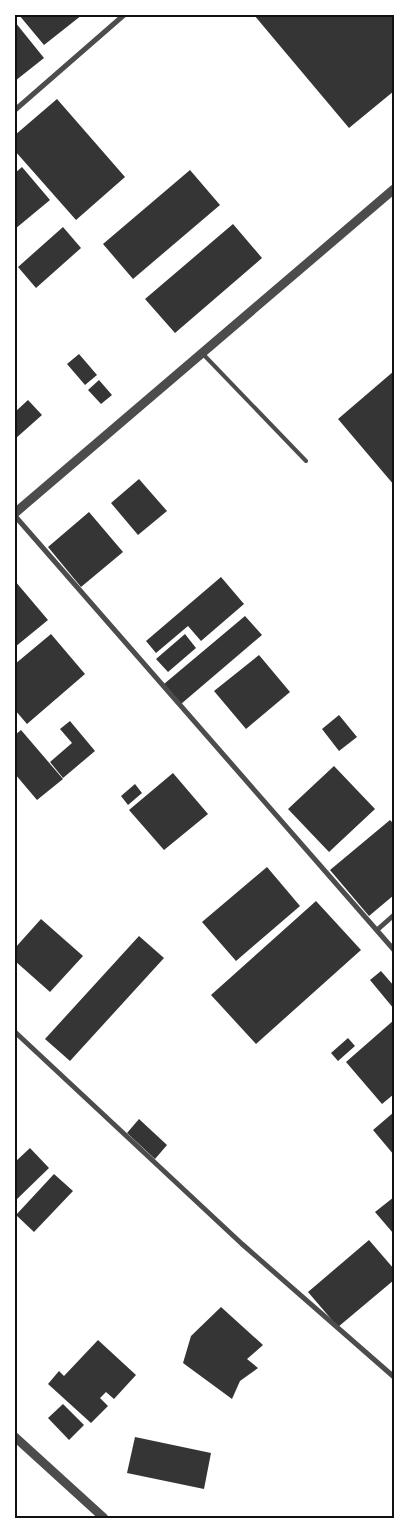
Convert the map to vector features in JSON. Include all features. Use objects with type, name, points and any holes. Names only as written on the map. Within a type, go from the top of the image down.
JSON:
[{"type":"street","points":[[15,110],[124,15]]},
{"type":"street","points":[[394,189],[15,514],[394,950]]},
{"type":"street","points":[[377,930],[394,916]]},
{"type":"street","points":[[15,1032],[242,1244],[394,1377]]},
{"type":"street","points":[[15,1437],[104,1518]]},
{"type":"lane","points":[[202,353],[306,461]]},
{"type":"building","points":[[19,15],[82,15],[44,45]]},
{"type":"building","points":[[254,15],[394,15],[394,91],[349,128]]},
{"type":"building","points":[[15,22],[44,58],[15,81]]},
{"type":"building","points":[[57,99],[125,177],[76,220],[15,151],[15,135]]},
{"type":"building","points":[[22,167],[50,200],[15,229],[15,173]]},
{"type":"building","points":[[190,170],[220,205],[133,279],[103,244]]},
{"type":"building","points":[[233,224],[262,258],[175,333],[145,299]]},
{"type":"building","points":[[63,227],[81,248],[36,288],[18,267]]},
{"type":"building","points":[[79,354],[97,375],[85,385],[67,364]]},
{"type":"building","points":[[394,371],[394,485],[338,419]]},
{"type":"building","points":[[99,380],[112,395],[101,404],[88,390]]},
{"type":"building","points":[[28,400],[42,415],[15,439],[15,412]]},
{"type":"building","points":[[139,479],[167,511],[138,535],[111,503]]},
{"type":"building","points":[[89,512],[123,552],[81,587],[48,547]]},
{"type":"building","points":[[221,577],[244,604],[201,641],[188,626],[156,653],[146,641]]},
{"type":"building","points":[[15,581],[48,620],[15,647]]},
{"type":"building","points":[[245,616],[262,635],[181,704],[164,684]]},
{"type":"building","points":[[51,634],[85,674],[27,724],[15,710],[15,664]]},
{"type":"building","points":[[185,634],[196,648],[168,672],[156,659]]},
{"type":"building","points":[[259,655],[290,692],[246,729],[214,691]]},
{"type":"building","points":[[339,715],[357,737],[339,751],[322,729]]},
{"type":"building","points":[[70,721],[95,751],[63,778],[50,762],[72,743],[60,729]]},
{"type":"building","points":[[21,730],[63,779],[37,800],[15,774],[15,735]]},
{"type":"building","points":[[334,766],[375,809],[329,852],[288,809]]},
{"type":"building","points":[[173,773],[208,814],[164,850],[129,810]]},
{"type":"building","points":[[135,784],[142,793],[128,805],[121,796]]},
{"type":"building","points":[[390,820],[394,824],[394,895],[369,916],[330,870]]},
{"type":"building","points":[[267,867],[300,906],[236,961],[202,922]]},
{"type":"building","points":[[316,901],[361,950],[256,1044],[211,995]]},
{"type":"building","points":[[41,919],[83,956],[50,992],[15,961],[15,948]]},
{"type":"building","points":[[139,936],[164,958],[70,1061],[45,1039]]},
{"type":"building","points":[[381,971],[394,986],[394,1009],[370,980]]},
{"type":"building","points":[[394,1020],[394,1094],[382,1104],[346,1062]]},
{"type":"building","points":[[348,1038],[355,1046],[338,1061],[331,1053]]},
{"type":"building","points":[[394,1112],[394,1155],[373,1130]]},
{"type":"building","points":[[139,1119],[167,1145],[155,1159],[127,1133]]},
{"type":"building","points":[[30,1148],[49,1168],[15,1201],[15,1162]]},
{"type":"building","points":[[54,1174],[73,1191],[34,1232],[16,1215]]},
{"type":"building","points":[[394,1197],[394,1232],[393,1233],[375,1212]]},
{"type":"building","points":[[369,1240],[394,1269],[394,1280],[338,1327],[308,1292]]},
{"type":"building","points":[[221,1307],[263,1345],[247,1359],[258,1368],[240,1381],[232,1399],[183,1363],[191,1336]]},
{"type":"building","points":[[98,1340],[136,1375],[114,1399],[106,1392],[100,1398],[108,1406],[91,1423],[48,1384],[59,1371],[64,1376]]},
{"type":"building","points":[[63,1404],[84,1425],[69,1440],[48,1418]]},
{"type":"building","points":[[135,1437],[211,1453],[204,1489],[127,1473]]}]
